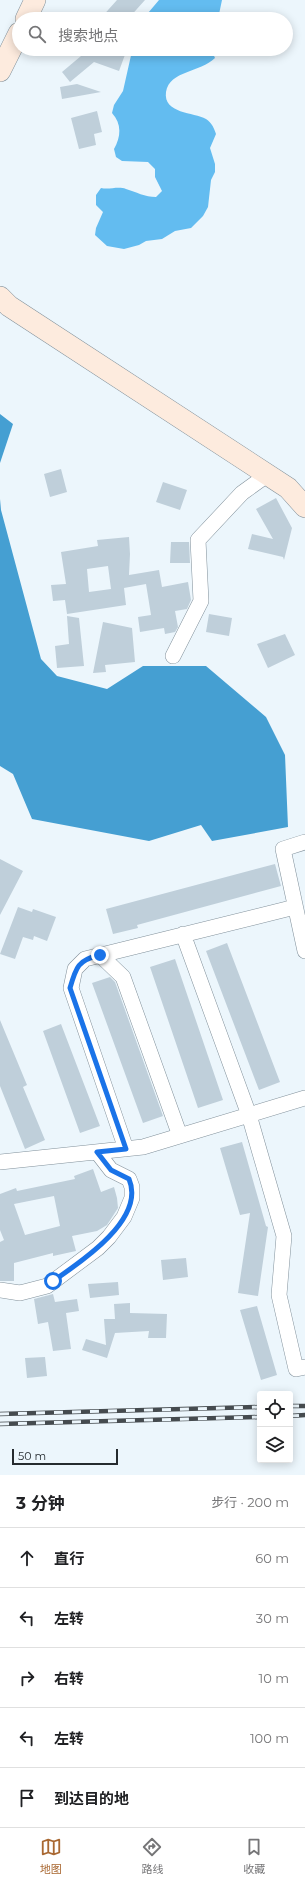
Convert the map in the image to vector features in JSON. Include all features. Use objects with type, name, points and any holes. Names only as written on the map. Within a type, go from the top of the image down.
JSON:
[{"type":"street","points":[[29,12],[35,0]]},
{"type":"street","points":[[0,71],[12,47]]},
{"type":"street","points":[[0,297],[9,306],[288,488],[302,499]]},
{"type":"street","points":[[173,656],[201,600],[198,540],[242,493],[267,475]]},
{"type":"street","points":[[305,842],[282,848],[305,951]]},
{"type":"street","points":[[126,1149],[70,988],[76,969],[85,958],[295,907]]},
{"type":"street","points":[[183,934],[249,1115],[284,1236],[279,1295],[296,1369],[305,1367]]},
{"type":"street","points":[[100,955],[123,977],[180,1136]]},
{"type":"street","points":[[0,1162],[144,1147],[305,1098]]},
{"type":"street","points":[[0,1290],[20,1293],[47,1286],[98,1248],[109,1238],[124,1217],[132,1198],[132,1186],[129,1179],[111,1170],[97,1152]]},
{"type":"shaded area","points":[[159,0],[222,0],[219,12],[149,12]]},
{"type":"shaded area","points":[[131,56],[214,56],[215,58],[202,67],[173,80],[166,92],[166,99],[169,105],[180,111],[206,119],[210,122],[216,134],[210,148],[215,164],[215,172],[211,180],[208,207],[203,216],[191,228],[175,231],[162,239],[146,241],[139,245],[124,249],[107,246],[95,235],[96,228],[103,212],[96,205],[96,195],[101,188],[123,188],[152,197],[156,197],[162,191],[155,177],[155,169],[148,162],[122,161],[116,157],[114,149],[118,140],[119,126],[112,113],[114,105],[123,91]]},
{"type":"shaded area","points":[[0,414],[13,424],[0,463]]},
{"type":"shaded area","points":[[0,499],[1,510],[41,659],[57,676],[107,689],[143,666],[206,666],[266,717],[285,755],[288,827],[212,841],[201,825],[149,841],[32,819],[13,774],[0,766]]},
{"type":"building","points":[[117,0],[145,0],[134,12],[106,12]]},
{"type":"building","points":[[81,56],[125,56],[119,71],[94,62],[70,82],[62,72]]},
{"type":"building","points":[[77,84],[101,92],[62,99],[60,87]]},
{"type":"building","points":[[97,111],[102,132],[94,134],[96,145],[79,149],[71,118]]},
{"type":"building","points":[[61,469],[67,492],[50,497],[44,474]]},
{"type":"building","points":[[163,482],[187,490],[180,510],[156,502]]},
{"type":"building","points":[[276,498],[292,528],[284,560],[283,557],[248,549],[252,534],[273,539],[256,509]]},
{"type":"building","points":[[129,537],[129,575],[159,570],[162,587],[188,582],[191,600],[187,609],[175,611],[178,627],[175,632],[165,634],[164,628],[140,632],[138,617],[151,615],[146,584],[124,588],[126,605],[67,614],[65,600],[53,601],[51,585],[66,584],[61,552],[98,546],[97,540]],"holes":[[[108,566],[111,589],[89,592],[87,569]]]},
{"type":"building","points":[[171,542],[189,542],[190,563],[170,563]]},
{"type":"building","points":[[209,614],[232,618],[229,636],[206,632]]},
{"type":"building","points":[[67,616],[79,618],[84,666],[57,668],[55,646],[69,644]]},
{"type":"building","points":[[103,622],[132,628],[135,662],[105,665],[106,672],[93,673]]},
{"type":"building","points":[[285,634],[295,655],[268,668],[257,644]]},
{"type":"building","points":[[0,859],[23,871],[0,915]]},
{"type":"building","points":[[275,864],[281,886],[137,925],[138,928],[113,934],[106,909]]},
{"type":"building","points":[[18,907],[32,912],[33,909],[56,917],[47,941],[34,936],[33,940],[23,937],[15,959],[0,954]]},
{"type":"building","points":[[227,943],[280,1082],[259,1090],[206,951]]},
{"type":"building","points":[[175,959],[223,1100],[198,1108],[150,967]]},
{"type":"building","points":[[110,977],[115,982],[163,1116],[143,1123],[92,983]]},
{"type":"building","points":[[0,1020],[27,1085],[23,1087],[45,1140],[25,1149],[0,1086]]},
{"type":"building","points":[[61,1024],[100,1126],[80,1133],[43,1031]]},
{"type":"building","points":[[242,1142],[266,1226],[268,1227],[258,1296],[238,1293],[250,1213],[240,1215],[220,1148]]},
{"type":"building","points":[[93,1169],[101,1192],[114,1187],[118,1208],[107,1225],[97,1231],[72,1236],[76,1251],[53,1256],[53,1253],[14,1263],[14,1281],[0,1281],[0,1242],[4,1240],[0,1230],[0,1194],[16,1188],[17,1191],[75,1179],[74,1176]],"holes":[[[54,1196],[60,1226],[25,1235],[14,1204]]]},
{"type":"building","points":[[186,1258],[188,1277],[163,1280],[161,1260]]},
{"type":"building","points":[[118,1282],[119,1295],[90,1298],[88,1284]]},
{"type":"building","points":[[53,1294],[55,1302],[77,1299],[79,1311],[66,1313],[71,1349],[53,1351],[48,1322],[38,1324],[34,1299]]},
{"type":"building","points":[[130,1303],[130,1313],[167,1314],[166,1338],[148,1338],[149,1331],[115,1333],[107,1358],[82,1350],[86,1339],[106,1345],[104,1319],[115,1319],[114,1304]]},
{"type":"building","points":[[257,1306],[277,1375],[261,1380],[240,1310]]},
{"type":"building","points":[[45,1357],[47,1376],[27,1378],[25,1358]]},
{"type":"railway","points":[[293,1406],[305,1406]]},
{"type":"railway","points":[[0,1414],[257,1407]]},
{"type":"railway","points":[[293,1416],[305,1415]]},
{"type":"railway","points":[[0,1424],[257,1417]]},
{"type":"route","points":[[53,1281],[82,1261],[109,1238],[124,1217],[133,1193],[129,1179],[111,1170],[97,1152],[126,1149],[70,988],[76,969],[85,958],[100,955]]}]
